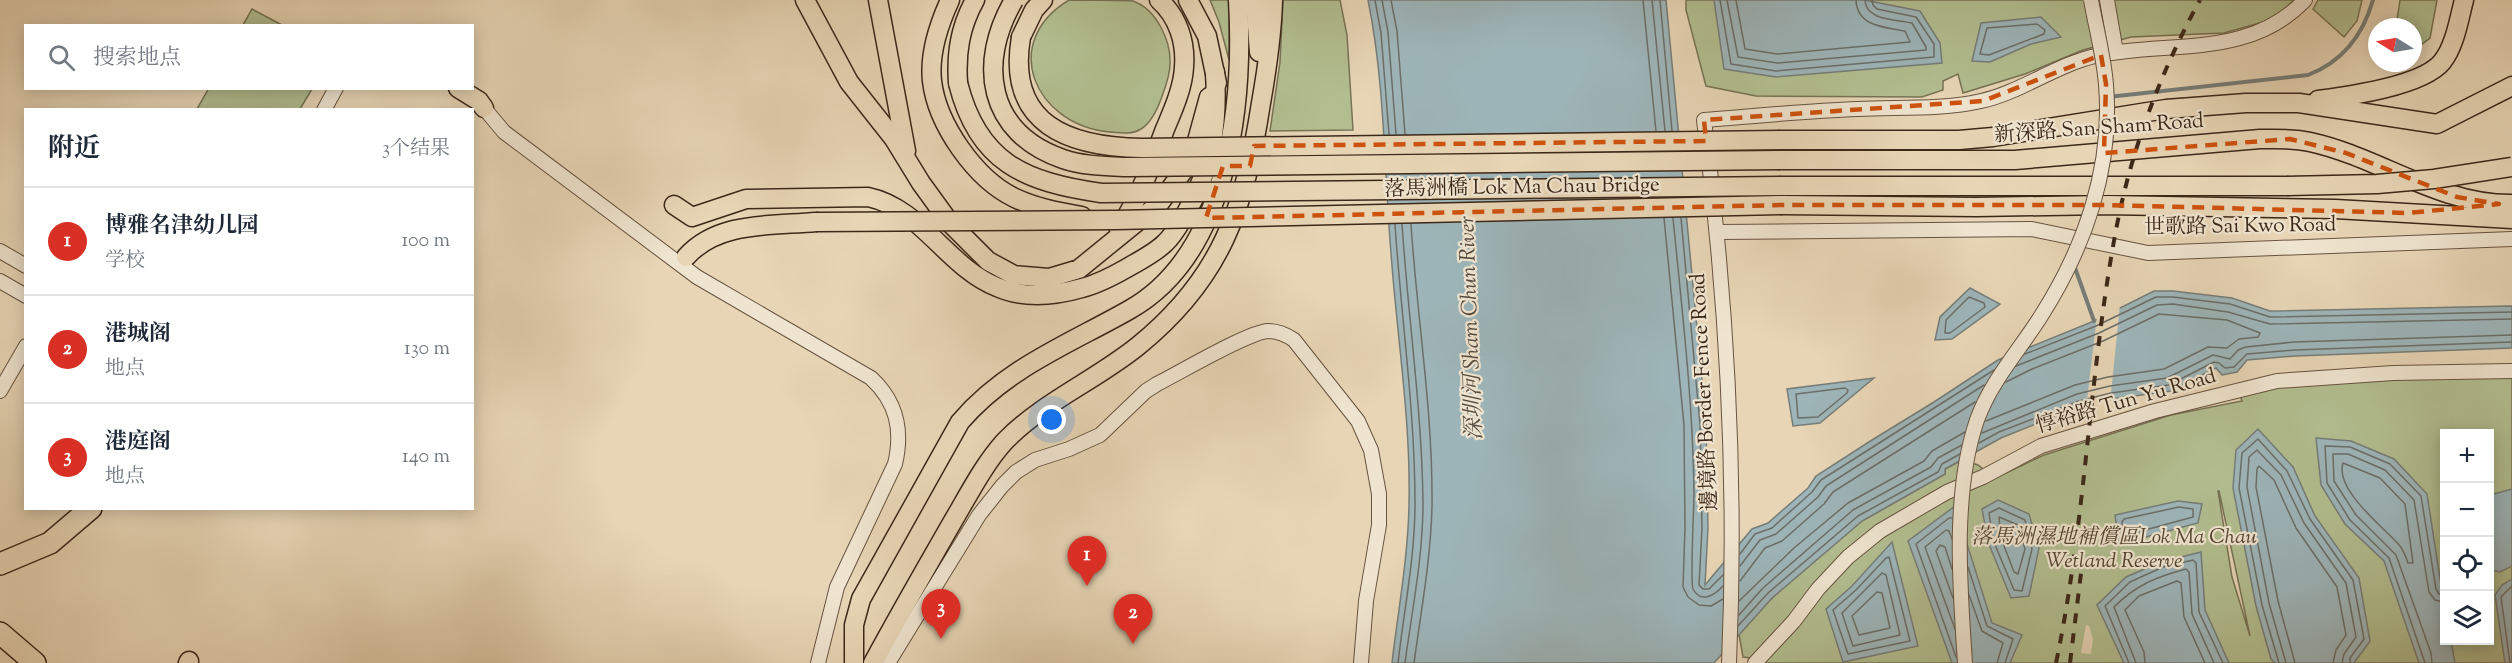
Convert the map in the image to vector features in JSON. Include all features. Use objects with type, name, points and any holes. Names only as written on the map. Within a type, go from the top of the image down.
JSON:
[{"type":"highway","points":[[0,564],[50,543],[89,510]]},
{"type":"highway","points":[[0,633],[35,663]]},
{"type":"main road","points":[[804,0],[849,82],[894,139],[910,167],[961,236],[988,261],[1014,275],[1049,278],[1079,269],[1159,204],[1192,159],[1215,72]]},
{"type":"main road","points":[[878,0],[910,167]]},
{"type":"main road","points":[[950,0],[935,43],[932,80],[939,107],[950,130],[978,171],[995,186],[1031,205],[1116,220]]},
{"type":"main road","name":"落馬洲橋 Lok Ma Chau Bridge","points":[[975,0],[967,14],[959,40],[958,83],[964,105],[985,142],[1013,168],[1029,177],[1052,184],[1101,193],[1782,186],[2287,186],[2377,184],[2434,179],[2512,167]]},
{"type":"main road","name":"落馬洲橋 Lok Ma Chau Bridge","points":[[1014,0],[999,30],[994,47],[992,65],[997,98],[1014,127],[1037,146],[1064,159],[1102,166],[1780,160]]},
{"type":"main road","points":[[1033,0],[1021,38],[1018,70],[1026,96],[1038,116],[1050,127],[1067,137],[1083,142],[1122,148],[1260,137]]},
{"type":"main road","points":[[1021,38],[1034,10],[1043,0]]},
{"type":"main road","points":[[1093,259],[1119,230],[1131,210],[1174,107],[1184,69],[1184,50],[1174,19],[1159,0]]},
{"type":"main road","points":[[1188,0],[1207,36],[1215,72],[1223,122],[1223,168]]},
{"type":"main road","points":[[854,663],[854,626],[861,599],[960,422],[983,397],[1010,375],[1147,300],[1162,288],[1185,262],[1202,229],[1223,168],[1233,123],[1239,78],[1238,0]]},
{"type":"main road","points":[[1255,0],[1260,137]]},
{"type":"main road","points":[[873,663],[979,477],[1005,442],[1034,417],[1137,347],[1166,320],[1207,273],[1219,253],[1239,207],[1260,137],[1273,0]]},
{"type":"main road","name":"新深路 San Sham Road","points":[[1260,137],[1959,140],[1993,137],[2166,109],[2246,103],[2299,103],[2368,93],[2426,74],[2443,62],[2454,36],[2464,0]]},
{"type":"main road","points":[[674,205],[692,217],[746,199],[868,197],[883,200],[906,213],[953,258],[988,284],[1008,292],[1032,295],[1069,292],[1092,286],[1134,264],[1165,243],[1181,221],[1197,192],[1211,153],[1217,102],[1215,72]]},
{"type":"main road","name":"新深路 San Sham Road","points":[[2299,103],[2437,124],[2512,86]]},
{"type":"main road","points":[[461,90],[479,101],[484,108]]},
{"type":"main road","name":"新深路 San Sham Road","points":[[1780,160],[2015,160],[2222,142],[2290,139],[2312,142],[2346,153],[2457,197],[2505,204]]},
{"type":"main road","name":"新深路 San Sham Road","points":[[2408,213],[2433,207],[2505,204]]},
{"type":"main road","name":"落馬洲橋 Lok Ma Chau Bridge","points":[[1116,220],[1782,205]]},
{"type":"main road","name":"新深路 San Sham Road","points":[[1782,205],[1976,207],[2107,205],[2335,209],[2512,219]]},
{"type":"main road","points":[[686,257],[701,242],[737,228],[816,222],[1116,220]]},
{"type":"street","points":[[1965,663],[1960,545],[1964,491],[1973,435],[1984,404],[1998,377],[2060,285],[2086,225],[2102,173],[2107,136],[2106,84],[2091,0]]},
{"type":"street","points":[[2107,0],[2116,52],[2217,44],[2242,39],[2270,27],[2305,0]]},
{"type":"street","name":"邊境路 Border Fence Road","points":[[1730,661],[1733,543],[1730,390],[1718,232],[1704,120],[1772,113],[1952,106],[1983,101],[2092,57],[2116,52]]},
{"type":"street","points":[[325,108],[335,90]]},
{"type":"street","points":[[484,108],[504,132],[666,256],[697,277],[871,378],[883,389],[892,404],[899,424],[900,445],[895,465],[837,587],[818,663]]},
{"type":"street","name":"世歌路 Sai Kwo Road","points":[[1718,232],[2032,229],[2148,253],[2512,239]]},
{"type":"street","points":[[0,251],[24,265]]},
{"type":"street","points":[[0,281],[24,295]]},
{"type":"street","points":[[888,663],[979,515],[1016,472],[1035,460],[1069,449],[1100,435],[1146,391],[1157,384],[1247,338],[1266,331],[1282,332],[1294,340],[1358,421],[1371,450],[1379,494],[1379,525],[1366,601],[1361,663]]},
{"type":"street","points":[[0,391],[24,349]]},
{"type":"street","name":"惇裕路 Tun Yu Road","points":[[1755,663],[1848,557],[1880,531],[1947,492],[1989,474],[2041,446],[2155,411],[2277,381],[2393,373],[2512,371]]},
{"type":"highlighted area","points":[[2101,55],[2106,84],[2104,153],[2290,139],[2346,153],[2457,197],[2499,204],[2408,213],[2107,205],[1782,205],[1206,218],[1223,166],[1250,166],[1254,146],[1706,141],[1704,120],[1983,101]]},
{"type":"green space","points":[[1069,0],[1133,1],[1149,11],[1160,26],[1170,55],[1169,73],[1156,112],[1141,129],[1122,133],[1084,126],[1062,114],[1045,98],[1035,79],[1031,58],[1035,37],[1048,17]]},
{"type":"green space","points":[[1210,0],[1229,0],[1229,60],[1219,22]]},
{"type":"green space","points":[[1283,0],[1340,0],[1347,35],[1353,130],[1270,131],[1280,62]]},
{"type":"green space","points":[[1686,0],[2294,0],[2274,19],[2224,33],[2131,37],[2083,50],[2025,74],[1963,93],[1958,74],[1943,81],[1943,90],[1922,97],[1756,96],[1706,86],[1686,10]]},
{"type":"green space","points":[[2318,0],[2362,0],[2357,21],[2344,37],[2313,9]]},
{"type":"green space","points":[[2400,0],[2437,0],[2430,38],[2422,44],[2422,18],[2397,18]]},
{"type":"green space","points":[[252,9],[280,24],[244,24]]},
{"type":"green space","points":[[208,90],[311,90],[301,108],[198,108]]},
{"type":"green space","name":"落馬洲濕地補償區Lok Ma Chau Wetland Reserve","points":[[2512,371],[2512,663],[1759,663],[1758,659],[1743,657],[1739,634],[1772,598],[1862,521],[1945,474],[1945,469],[1962,460],[1978,465],[1989,474],[1966,492],[2044,455],[2171,415],[2242,401],[2238,391],[2277,381]],"holes":[[[2219,491],[2250,636],[2232,577]]]},
{"type":"water","name":"深圳河 Sham Chun River","points":[[1368,0],[1666,0],[1706,423],[1708,528],[1705,585],[1752,529],[1768,523],[1808,488],[1816,476],[1998,360],[2094,321],[2154,291],[2232,298],[2270,311],[2512,306],[2512,348],[2295,356],[2247,360],[2237,372],[2222,375],[2216,368],[2171,391],[2112,399],[2058,415],[2001,438],[1945,469],[1945,474],[1862,521],[1772,598],[1714,663],[1392,663],[1407,545],[1408,442],[1391,253],[1381,94]]},
{"type":"water","points":[[1714,0],[1864,0],[1920,11],[1940,43],[1942,63],[1776,77],[1724,69]]},
{"type":"water","points":[[2041,17],[2061,37],[2031,44],[1990,62],[1972,61],[1981,23]]},
{"type":"water","points":[[1970,288],[2000,304],[1952,339],[1935,340],[1940,317]]},
{"type":"water","points":[[1874,378],[1820,423],[1793,426],[1787,389]]},
{"type":"water","points":[[2258,429],[2293,467],[2315,516],[2359,578],[2370,641],[2354,663],[2275,663],[2271,659],[2256,606],[2233,488],[2236,450]]},
{"type":"water","points":[[2316,438],[2351,441],[2394,459],[2427,494],[2440,578],[2440,645],[2452,645],[2455,663],[2419,663],[2384,561],[2345,524],[2321,485]]},
{"type":"water","points":[[2512,489],[2512,566],[2500,572],[2494,571],[2494,494]]},
{"type":"water","points":[[1998,500],[2029,514],[2039,548],[2029,596],[2011,598],[1988,542],[1982,509]]},
{"type":"water","points":[[2178,501],[2202,504],[2198,523],[2119,544],[2115,515]]},
{"type":"water","points":[[1955,506],[1992,623],[2022,635],[2010,663],[1952,663],[1908,541]]},
{"type":"water","points":[[1892,542],[1918,646],[1843,662],[1826,609],[1852,586]]},
{"type":"water","points":[[2201,552],[2205,610],[2229,663],[2124,663],[2097,605],[2126,577],[2161,562]]},
{"type":"water","points":[[2512,579],[2512,663],[2505,663],[2495,595],[2502,585]]},
{"type":"pier","points":[[2120,305],[2110,403],[2086,408],[2097,316]]},
{"type":"pier","points":[[2086,625],[2089,626],[2093,639],[2091,654],[2081,653]]},
{"type":"waterway","points":[[2108,97],[2308,75],[2331,63],[2350,46],[2363,25],[2373,0]]},
{"type":"waterway","points":[[2074,265],[2094,321]]},
{"type":"railway","points":[[2056,663],[2074,555],[2099,338],[2122,200],[2139,141],[2160,83],[2200,0]]},
{"type":"railway","points":[[2070,663],[2082,565]]},
{"type":"place","name":"博雅名津幼儿园","points":[[1087,586]]},
{"type":"place","name":"港庭阁","points":[[941,639]]},
{"type":"place","name":"港城阁","points":[[1133,644]]}]
